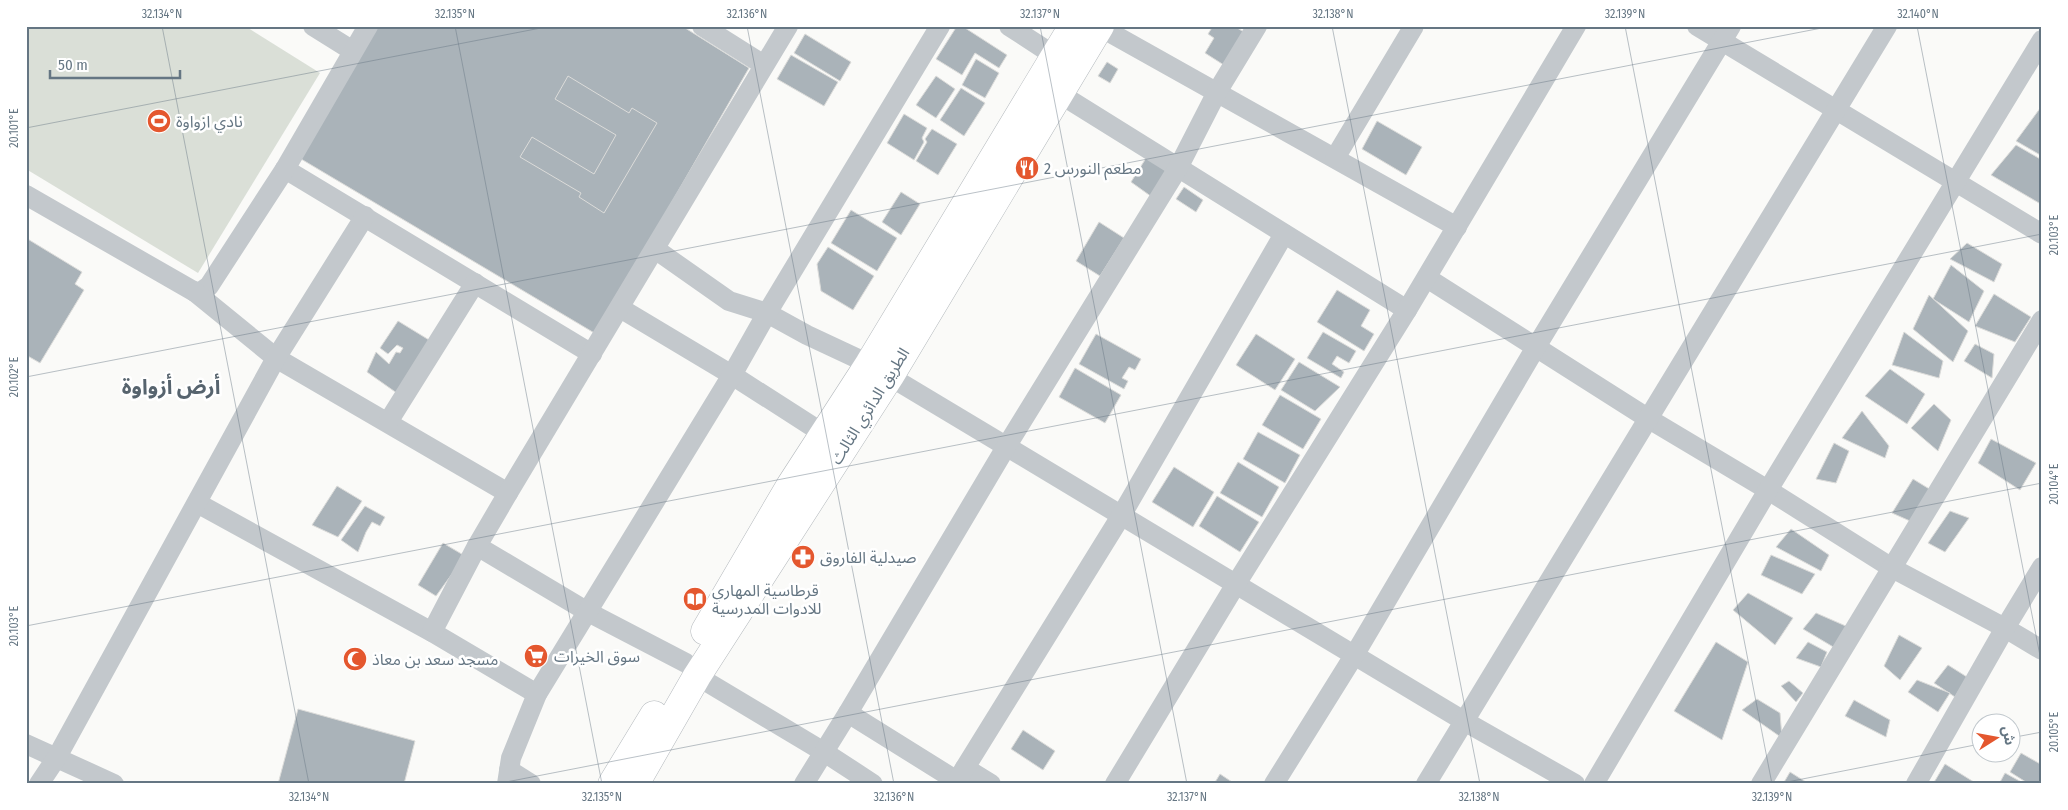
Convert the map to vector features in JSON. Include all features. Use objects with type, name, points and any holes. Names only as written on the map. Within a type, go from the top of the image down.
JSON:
[{"type":"highway","name":"الطريق الدائري الثالث","points":[[636,784],[691,670],[790,486],[824,434],[879,370],[1073,26]]},
{"type":"highway","name":"الطريق الدائري الثالث","points":[[612,784],[691,670],[879,370],[1060,94],[1100,27]]},
{"type":"street","points":[[313,26],[353,51]]},
{"type":"street","points":[[195,292],[202,291],[209,286],[285,169],[368,26]]},
{"type":"street","points":[[702,26],[764,65]]},
{"type":"street","points":[[432,632],[477,546],[788,26]]},
{"type":"street","points":[[531,784],[508,777],[511,758],[537,694],[732,375],[767,313],[940,26]]},
{"type":"street","points":[[1009,26],[1055,56]]},
{"type":"street","points":[[804,784],[1006,447],[1178,168],[1217,92],[1258,26]]},
{"type":"street","points":[[1335,158],[1414,26]]},
{"type":"street","points":[[1115,784],[1236,584],[1408,310],[1576,26]]},
{"type":"street","points":[[1697,26],[1726,34],[1836,110],[2042,234]]},
{"type":"street","points":[[1426,784],[1887,26]]},
{"type":"street","points":[[1100,27],[1457,227]]},
{"type":"street","points":[[1274,784],[1726,34]]},
{"type":"street","points":[[1594,784],[1768,490],[2042,40]]},
{"type":"street","points":[[1060,94],[1408,310]]},
{"type":"street","points":[[285,169],[592,354]]},
{"type":"street","points":[[26,195],[195,292],[276,358],[508,494]]},
{"type":"street","points":[[39,784],[57,756],[276,358],[365,216]]},
{"type":"street","points":[[959,778],[1121,516],[1284,234]]},
{"type":"street","points":[[655,249],[729,301],[767,313],[879,370],[1464,721],[1575,784]]},
{"type":"street","points":[[1427,278],[1649,419],[1768,490],[1892,568],[2042,650]]},
{"type":"street","points":[[388,422],[475,283]]},
{"type":"street","points":[[620,308],[732,375],[824,434]]},
{"type":"street","points":[[1761,784],[2042,320]]},
{"type":"street","points":[[197,503],[432,632],[537,694]]},
{"type":"street","points":[[477,546],[691,670],[873,784]]},
{"type":"street","points":[[1916,784],[2004,628],[2042,567]]},
{"type":"street","points":[[848,713],[959,778],[991,784]]},
{"type":"street","points":[[26,744],[57,756],[114,784]]},
{"type":"shaded area","name":"نادي ازواوة","points":[[26,26],[245,26],[320,73],[198,273],[26,169]]},
{"type":"building","points":[[373,26],[682,26],[749,68],[596,334],[296,156]]},
{"type":"building","points":[[957,26],[962,26],[1007,55],[999,68],[975,53],[962,75],[936,59]]},
{"type":"building","points":[[1213,26],[1234,26],[1247,34],[1227,67],[1205,53],[1214,38],[1208,34]]},
{"type":"building","points":[[805,34],[851,62],[840,81],[794,53]]},
{"type":"building","points":[[791,55],[838,82],[824,106],[777,79]]},
{"type":"building","points":[[976,59],[999,73],[985,98],[962,85]]},
{"type":"building","points":[[1107,62],[1118,69],[1110,83],[1098,76]]},
{"type":"building","points":[[568,76],[629,113],[632,108],[657,123],[604,213],[579,197],[581,193],[520,157],[532,137],[594,174],[616,135],[555,99]]},
{"type":"building","points":[[936,76],[955,89],[936,118],[916,105]]},
{"type":"building","points":[[961,88],[985,103],[964,136],[940,120]]},
{"type":"building","points":[[2042,108],[2042,156],[2016,141]]},
{"type":"building","points":[[904,114],[927,128],[922,138],[924,142],[914,160],[887,143]]},
{"type":"building","points":[[1377,121],[1422,147],[1406,175],[1362,149]]},
{"type":"building","points":[[932,129],[957,144],[938,175],[916,161],[927,142],[925,139]]},
{"type":"building","points":[[2016,145],[2042,160],[2042,198],[2039,203],[1991,175]]},
{"type":"building","points":[[1148,155],[1170,170],[1152,197],[1131,182]]},
{"type":"building","points":[[1184,187],[1203,200],[1196,212],[1176,199]]},
{"type":"building","points":[[901,192],[920,204],[901,235],[882,222]]},
{"type":"building","points":[[851,210],[897,238],[877,271],[831,243]]},
{"type":"building","points":[[1099,222],[1124,238],[1100,276],[1076,261]]},
{"type":"building","points":[[26,238],[82,272],[75,284],[84,290],[40,363],[26,355]]},
{"type":"building","points":[[1967,243],[2002,264],[1994,282],[1950,259]]},
{"type":"building","points":[[828,247],[874,276],[853,310],[821,291],[817,264]]},
{"type":"building","points":[[1951,265],[1984,291],[1969,322],[1933,299]]},
{"type":"building","points":[[1337,290],[1370,310],[1361,326],[1374,334],[1364,351],[1317,322]]},
{"type":"building","points":[[1994,294],[2031,317],[2015,342],[1975,326]]},
{"type":"building","points":[[1929,295],[1968,331],[1953,362],[1913,329]]},
{"type":"building","points":[[398,321],[434,343],[401,396],[367,372],[376,352],[389,364],[396,352],[400,353],[403,348],[397,345],[388,354],[380,348]]},
{"type":"building","points":[[1323,332],[1356,351],[1349,363],[1337,356],[1332,364],[1344,372],[1341,378],[1307,358]]},
{"type":"building","points":[[1904,332],[1943,361],[1939,378],[1892,365]]},
{"type":"building","points":[[1096,334],[1141,359],[1135,370],[1129,367],[1122,378],[1128,381],[1124,389],[1079,364]]},
{"type":"building","points":[[1256,334],[1295,359],[1275,390],[1236,365]]},
{"type":"building","points":[[1975,344],[1994,354],[1992,378],[1964,361]]},
{"type":"building","points":[[1299,362],[1340,387],[1315,411],[1281,390]]},
{"type":"building","points":[[1075,368],[1121,395],[1105,423],[1059,397]]},
{"type":"building","points":[[1890,369],[1925,394],[1907,424],[1865,396]]},
{"type":"building","points":[[1280,395],[1321,419],[1303,449],[1262,425]]},
{"type":"building","points":[[1934,404],[1951,420],[1938,451],[1911,428]]},
{"type":"building","points":[[1862,411],[1889,446],[1885,458],[1842,438]]},
{"type":"building","points":[[1258,432],[1300,455],[1285,483],[1243,459]]},
{"type":"building","points":[[1991,439],[2036,463],[2020,490],[1978,463]]},
{"type":"building","points":[[1834,443],[1849,451],[1836,483],[1816,479]]},
{"type":"building","points":[[1238,462],[1279,487],[1262,517],[1220,493]]},
{"type":"building","points":[[1174,467],[1214,492],[1193,527],[1152,502]]},
{"type":"building","points":[[1913,479],[1931,490],[1910,521],[1892,513]]},
{"type":"building","points":[[337,486],[362,501],[338,537],[312,525]]},
{"type":"building","points":[[1217,496],[1259,522],[1240,552],[1199,526]]},
{"type":"building","points":[[365,506],[385,517],[380,526],[372,522],[358,552],[341,540]]},
{"type":"building","points":[[1950,511],[1969,518],[1945,552],[1928,543]]},
{"type":"building","points":[[1791,529],[1829,555],[1821,571],[1776,547]]},
{"type":"building","points":[[443,543],[465,556],[436,596],[418,585]]},
{"type":"building","points":[[1771,555],[1815,574],[1802,594],[1761,575]]},
{"type":"building","points":[[1748,593],[1793,618],[1775,645],[1733,610]]},
{"type":"building","points":[[1816,613],[1848,627],[1835,648],[1803,629]]},
{"type":"building","points":[[1899,635],[1922,648],[1900,680],[1884,666]]},
{"type":"building","points":[[1716,642],[1748,662],[1722,740],[1674,711]]},
{"type":"building","points":[[1808,642],[1827,652],[1821,667],[1796,658]]},
{"type":"building","points":[[1948,665],[1967,677],[1955,697],[1934,683]]},
{"type":"building","points":[[1917,680],[1950,693],[1938,712],[1908,692]]},
{"type":"building","points":[[1789,681],[1803,693],[1796,702],[1781,686]]},
{"type":"building","points":[[1757,699],[1780,713],[1782,738],[1742,710]]},
{"type":"building","points":[[1854,700],[1890,720],[1886,737],[1845,716]]},
{"type":"building","points":[[298,709],[415,741],[404,784],[278,784]]},
{"type":"building","points":[[1023,730],[1055,751],[1043,770],[1011,749]]},
{"type":"building","points":[[2021,753],[2042,765],[2042,784],[2029,784],[2010,772],[2016,762],[2020,762]]},
{"type":"building","points":[[1945,764],[1977,784],[1933,784]]},
{"type":"building","points":[[1790,772],[1809,784],[1783,784]]},
{"type":"building","points":[[2005,773],[2025,784],[1999,784]]},
{"type":"building","points":[[1220,774],[1235,784],[1214,784]]},
{"type":"place","name":"نادي ازواوة","points":[[159,121]]},
{"type":"place","name":"مطعم النورس 2","points":[[1027,168]]},
{"type":"place","name":"صيدلية الفاروق","points":[[803,557]]},
{"type":"place","name":"قرطاسية المهاري للادوات المدرسية","points":[[695,599]]},
{"type":"place","name":"سوق الخيرات","points":[[536,656]]},
{"type":"place","name":"مسجد سعد بن معاذ","points":[[355,659]]},
{"type":"district","name":"أرض أزواوة","points":[[171,387]]}]
